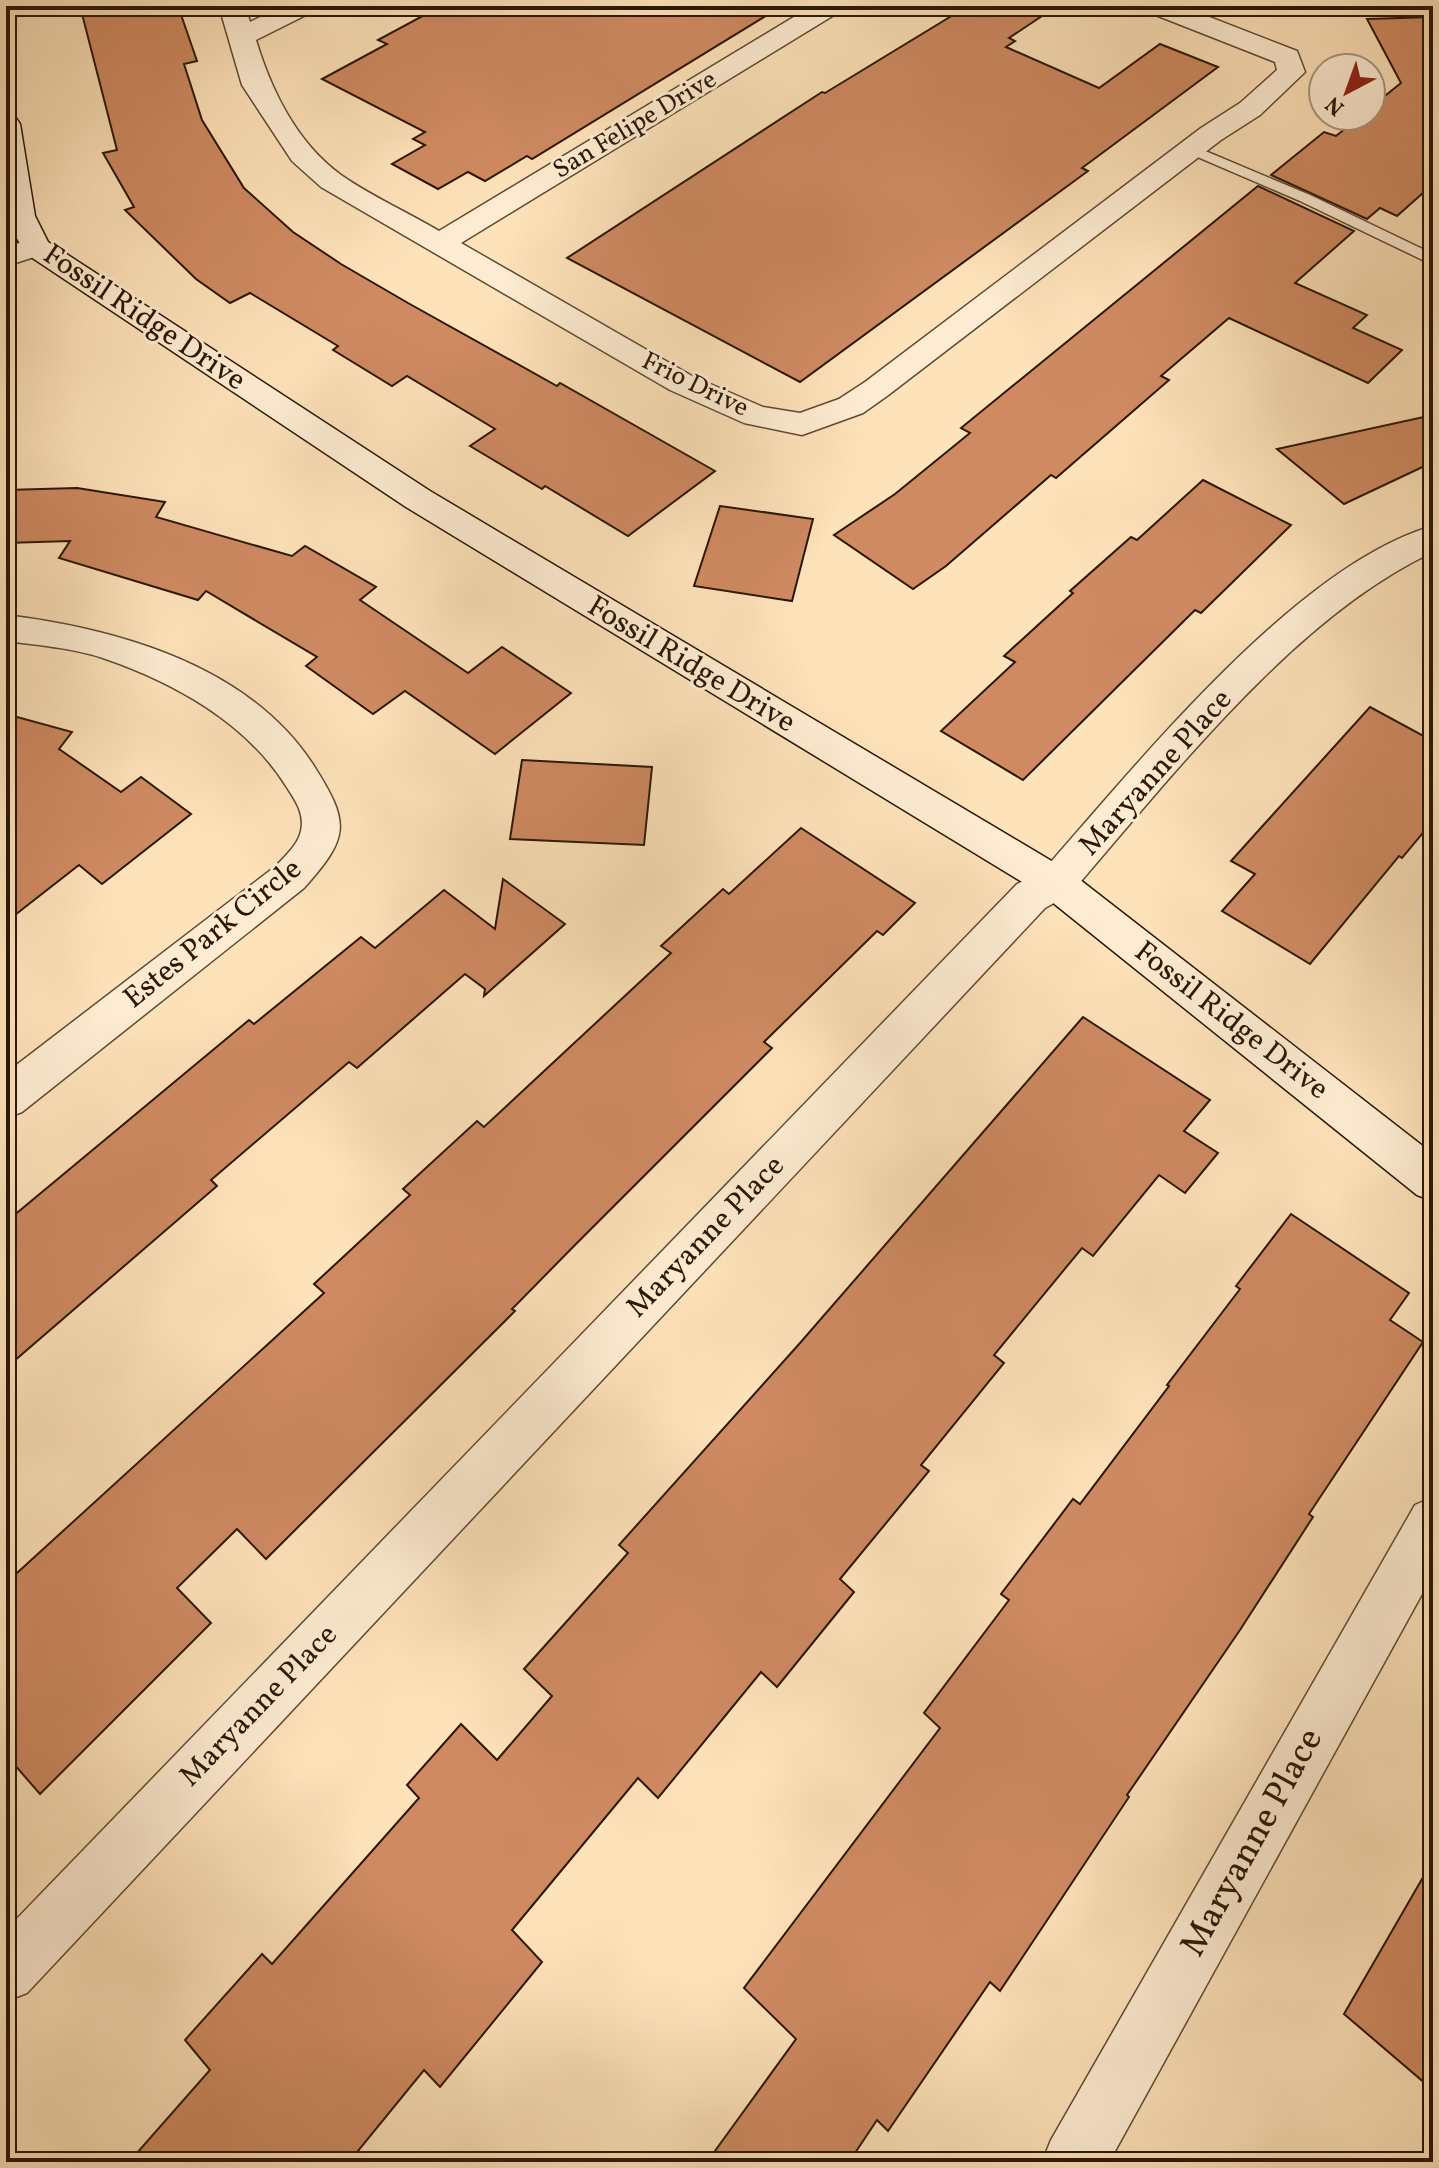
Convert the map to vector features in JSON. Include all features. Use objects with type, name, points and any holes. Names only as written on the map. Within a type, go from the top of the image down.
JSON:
[{"type":"street","name":"Frio Drive","points":[[232,6],[256,85],[302,155],[331,181],[681,383],[756,416],[802,424],[851,406],[876,389],[1191,149],[1250,109],[1291,72],[1287,57],[1157,6]]},
{"type":"street","points":[[241,37],[303,6]]},
{"type":"street","name":"San Felipe Drive","points":[[440,243],[830,6]]},
{"type":"street","name":"Fossil Ridge Drive","points":[[6,124],[20,216],[21,252],[432,507],[1056,883],[1433,1181]]},
{"type":"street","name":"Maryanne Place","points":[[6,1972],[1020,907],[1031,896],[1056,883],[1184,738],[1310,612],[1362,572],[1433,538]]},
{"type":"street","name":"Estes Park Circle","points":[[6,628],[69,635],[119,650],[180,676],[261,728],[297,768],[321,814],[316,848],[290,877],[6,1099]]},
{"type":"street","name":"Maryanne Place","points":[[1088,2156],[1433,1523]]},
{"type":"lane","points":[[1191,149],[1305,198],[1433,260]]},
{"type":"building","points":[[80,6],[178,6],[197,61],[184,64],[202,120],[244,188],[293,232],[408,303],[557,386],[560,383],[715,471],[628,536],[470,446],[495,429],[407,376],[392,386],[333,350],[338,346],[250,293],[230,303],[196,279],[125,210],[134,207],[103,153],[117,150]]},
{"type":"building","points":[[441,6],[782,6],[532,159],[527,156],[485,181],[468,172],[438,189],[392,164],[425,145],[413,139],[425,132],[322,79],[387,44],[378,40]]},
{"type":"building","points":[[968,6],[1057,6],[1009,38],[1015,41],[1006,47],[1099,88],[1160,44],[1218,67],[1082,168],[1088,171],[800,382],[567,258],[822,92]]},
{"type":"building","points":[[1433,17],[1433,184],[1397,216],[1380,208],[1367,219],[1271,175],[1324,132],[1336,136],[1341,132],[1387,132],[1387,94],[1401,83],[1367,19]]},
{"type":"building","points":[[1258,186],[1354,231],[1295,283],[1367,315],[1353,328],[1402,350],[1368,383],[1229,318],[1161,376],[1169,380],[1056,478],[1051,475],[946,566],[913,589],[834,535],[895,494],[970,433],[961,428]]},
{"type":"building","points":[[1433,415],[1433,462],[1344,504],[1277,449]]},
{"type":"building","points":[[1203,480],[1291,525],[1201,613],[1195,610],[1023,780],[941,731],[1015,662],[1004,656],[1073,593],[1070,591],[1131,537],[1137,540]]},
{"type":"building","points":[[77,488],[165,502],[156,517],[292,556],[305,546],[376,587],[360,600],[468,673],[502,647],[571,693],[495,754],[405,691],[373,714],[306,666],[317,657],[206,591],[198,600],[59,558],[70,541],[6,543],[6,490]]},
{"type":"building","points":[[720,506],[813,519],[792,601],[694,586]]},
{"type":"building","points":[[1370,707],[1433,741],[1433,821],[1402,858],[1399,856],[1310,964],[1222,911],[1255,874],[1231,861]]},
{"type":"building","points":[[6,714],[72,732],[59,749],[121,792],[141,777],[191,814],[102,884],[79,865],[6,922]]},
{"type":"building","points":[[522,760],[652,767],[644,845],[510,839]]},
{"type":"building","points":[[801,828],[915,903],[883,935],[877,931],[764,1042],[772,1048],[512,1309],[515,1311],[266,1559],[237,1529],[177,1588],[211,1623],[40,1794],[6,1755],[6,1583],[324,1293],[314,1284],[410,1195],[403,1189],[477,1121],[484,1127],[671,953],[661,946],[723,889],[729,894]]},
{"type":"building","points":[[503,879],[565,924],[484,996],[485,989],[465,974],[357,1068],[349,1062],[211,1180],[217,1186],[6,1368],[6,1222],[249,1020],[254,1024],[361,937],[375,948],[444,890],[495,929]]},
{"type":"building","points":[[1083,1017],[1210,1100],[1184,1131],[1218,1153],[1185,1193],[1159,1175],[1093,1256],[1082,1248],[994,1355],[1004,1363],[921,1465],[929,1471],[840,1579],[854,1592],[777,1687],[761,1672],[658,1798],[638,1778],[512,1930],[542,1962],[440,2087],[424,2070],[349,2162],[129,2162],[210,2070],[185,2040],[262,1954],[272,1964],[419,1798],[407,1785],[461,1724],[497,1760],[552,1696],[524,1669],[628,1553],[619,1545],[800,1343]]},
{"type":"building","points":[[1291,1214],[1409,1293],[1390,1320],[1423,1342],[1309,1514],[1313,1517],[1240,1630],[1127,1795],[1129,1797],[1000,1991],[990,1982],[888,2131],[877,2120],[849,2162],[707,2162],[796,2039],[744,1988],[940,1728],[924,1713],[1009,1600],[1001,1594],[1073,1499],[1080,1504],[1240,1289],[1236,1286]]},
{"type":"building","points":[[1433,1860],[1433,2090],[1344,2014]]}]
